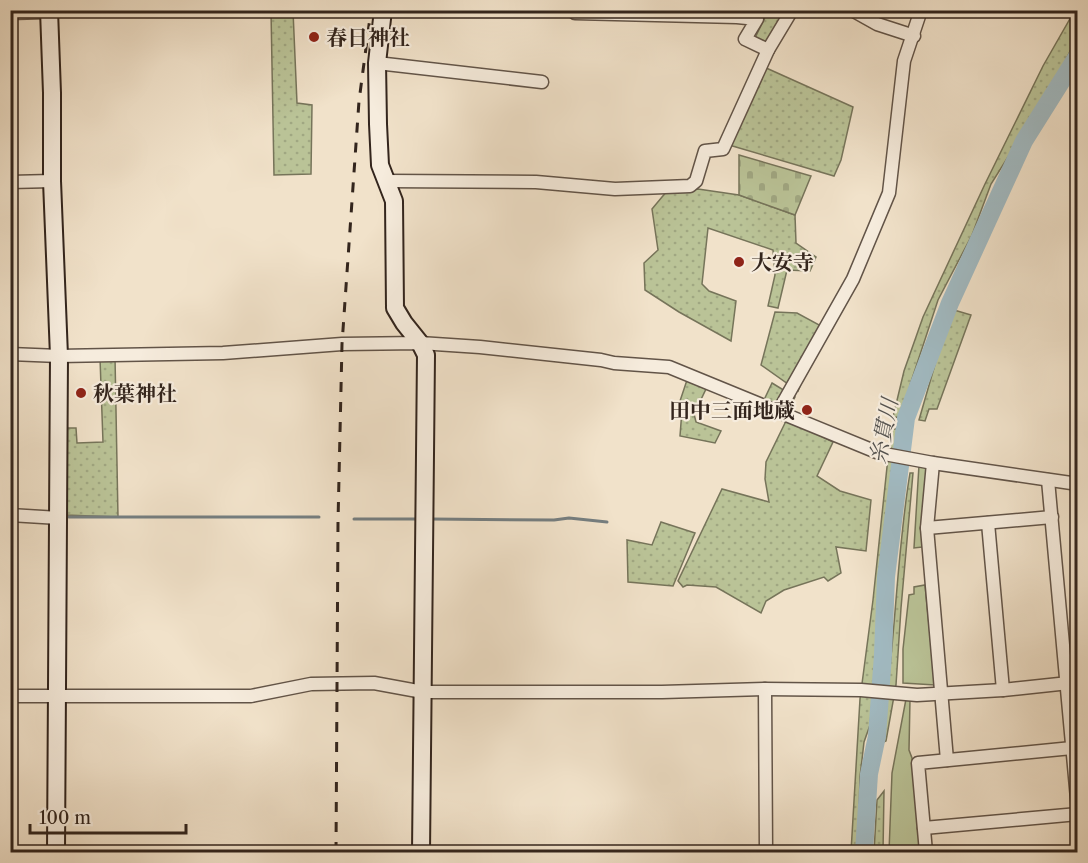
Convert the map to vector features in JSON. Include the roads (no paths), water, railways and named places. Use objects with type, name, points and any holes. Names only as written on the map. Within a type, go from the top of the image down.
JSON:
[{"type":"street","points":[[10,12],[48,10],[59,356],[56,852]]},
{"type":"street","points":[[383,10],[377,63],[378,124],[380,165],[394,201],[395,308],[426,355],[422,852]]},
{"type":"street","points":[[386,181],[536,182],[615,189],[690,186],[696,181],[705,151],[723,149],[768,50],[792,10]]},
{"type":"street","points":[[852,10],[877,24],[914,36]]},
{"type":"street","points":[[778,412],[853,279],[889,193],[904,61],[921,10]]},
{"type":"street","points":[[575,13],[757,19],[745,39],[768,50]]},
{"type":"street","points":[[377,63],[542,82]]},
{"type":"street","points":[[10,182],[52,182]]},
{"type":"street","points":[[10,354],[59,356],[223,353],[342,344],[420,343],[669,367],[879,453],[1077,484]]},
{"type":"street","points":[[933,463],[927,528],[947,760]]},
{"type":"street","points":[[924,828],[1077,812],[1072,748],[1072,683],[1048,480]]},
{"type":"street","points":[[10,515],[59,518]]},
{"type":"street","points":[[927,528],[1052,516]]},
{"type":"street","points":[[988,523],[1003,690]]},
{"type":"street","points":[[10,696],[251,696],[311,684],[374,683],[423,692],[662,692],[765,689],[941,694],[1072,683]]},
{"type":"street","points":[[765,689],[766,852]]},
{"type":"street","points":[[926,852],[918,763],[1072,748]]},
{"type":"waterway","name":"糸貫川","points":[[864,852],[869,774],[877,736],[886,577],[906,418],[950,303],[1024,141],[1078,55]]},
{"type":"waterway","points":[[69,517],[319,517]]},
{"type":"waterway","points":[[431,519],[554,520],[569,518],[607,522]]},
{"type":"waterway","points":[[354,519],[418,519]]},
{"type":"waterway","points":[[65,851],[320,850]]},
{"type":"railway","points":[[336,852],[338,522],[342,344],[359,101],[371,10]]},
{"type":"place","name":"春日神社","points":[[314,37]]},
{"type":"place","name":"大安寺","points":[[739,262]]},
{"type":"place","name":"秋葉神社","points":[[81,393]]},
{"type":"place","name":"田中三面地蔵","points":[[807,410]]}]
